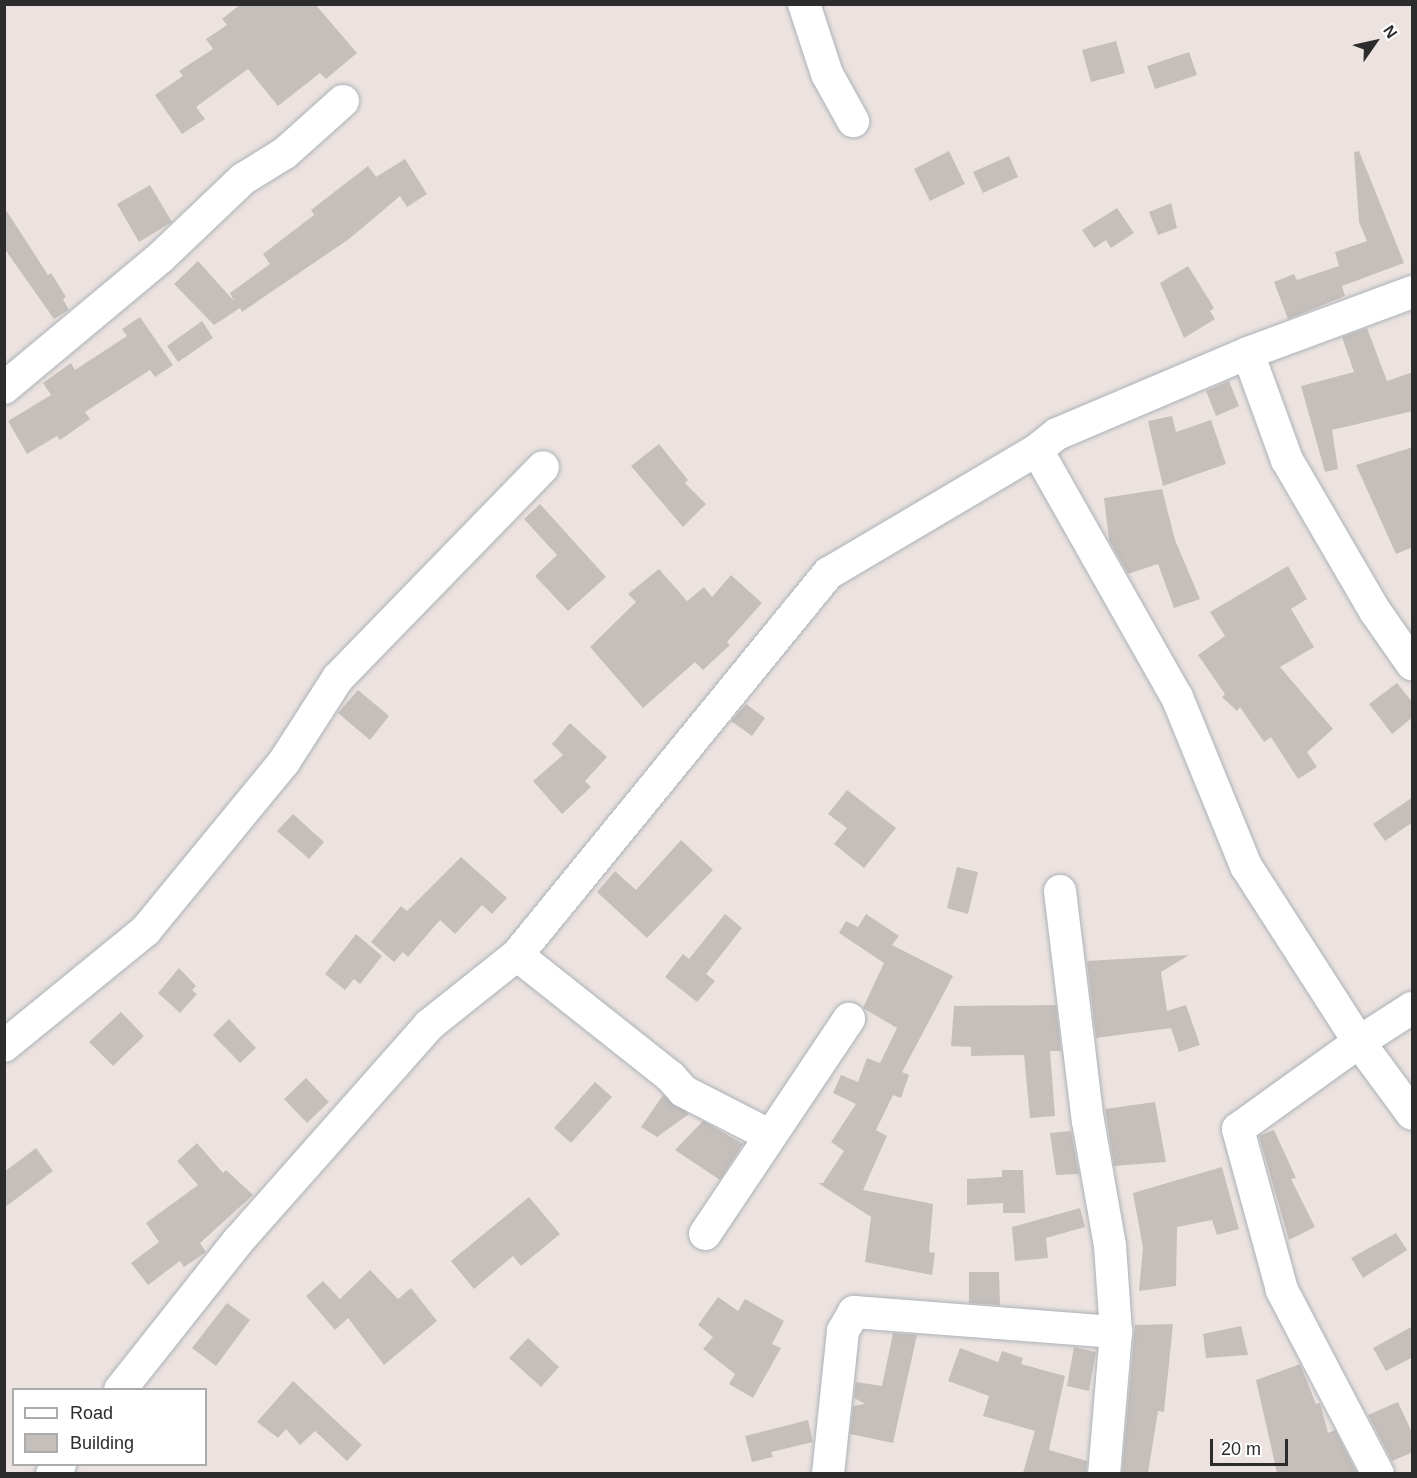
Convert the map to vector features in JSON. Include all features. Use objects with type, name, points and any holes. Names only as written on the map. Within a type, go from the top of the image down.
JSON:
[{"type":"street","points":[[804,4],[827,74],[853,121]]},
{"type":"street","points":[[4,388],[160,258],[243,179],[285,153],[343,100]]},
{"type":"street","points":[[121,1388],[239,1240],[429,1025],[517,955],[829,573],[1037,450],[1057,434],[1248,352],[1413,292]]},
{"type":"street","points":[[1248,352],[1287,460],[1375,611],[1413,664]]},
{"type":"street","points":[[1037,450],[1177,697],[1246,866],[1359,1042],[1413,1114]]},
{"type":"street","points":[[4,1046],[146,930],[284,762],[338,678],[543,467]]},
{"type":"street","points":[[1060,891],[1088,1121],[1110,1246],[1116,1332],[1104,1473]]},
{"type":"street","points":[[517,955],[671,1077],[683,1091],[769,1135]]},
{"type":"street","points":[[1378,1473],[1282,1290],[1238,1129],[1359,1042],[1413,1008]]},
{"type":"street","points":[[705,1234],[769,1135],[849,1019]]},
{"type":"street","points":[[828,1473],[843,1331],[854,1312],[1116,1332]]},
{"type":"building","points":[[241,4],[315,4],[357,53],[326,79],[320,73],[278,106],[248,69],[196,107],[205,119],[182,134],[155,95],[183,76],[179,71],[213,49],[206,39],[227,25],[222,19]]},
{"type":"building","points":[[1116,41],[1125,73],[1091,82],[1082,50]]},
{"type":"building","points":[[1189,52],[1197,75],[1155,89],[1147,66]]},
{"type":"building","points":[[949,151],[965,184],[930,201],[914,169]]},
{"type":"building","points":[[1359,151],[1404,263],[1342,286],[1345,296],[1288,319],[1274,282],[1294,274],[1297,280],[1339,266],[1335,252],[1367,241],[1359,222],[1354,152]]},
{"type":"building","points":[[1009,156],[1018,177],[983,193],[973,172]]},
{"type":"building","points":[[405,159],[427,194],[407,207],[400,196],[349,239],[242,312],[240,308],[214,325],[174,284],[198,261],[234,301],[230,293],[270,264],[263,254],[314,215],[311,210],[368,166],[376,177]]},
{"type":"building","points":[[150,185],[172,222],[139,242],[117,204]]},
{"type":"building","points":[[1171,203],[1177,228],[1158,235],[1149,212]]},
{"type":"building","points":[[4,207],[48,275],[51,273],[66,297],[63,299],[69,310],[54,319],[4,248]]},
{"type":"building","points":[[1117,208],[1134,233],[1111,248],[1106,240],[1094,248],[1082,230]]},
{"type":"building","points":[[1188,266],[1214,308],[1210,311],[1215,319],[1184,338],[1160,283]]},
{"type":"building","points":[[140,317],[173,365],[155,377],[150,370],[85,412],[90,419],[60,440],[57,436],[27,454],[8,421],[51,395],[43,383],[71,363],[75,370],[127,336],[122,329]]},
{"type":"building","points":[[202,321],[213,338],[178,362],[167,346]]},
{"type":"building","points":[[1367,328],[1387,381],[1413,372],[1413,411],[1332,430],[1338,469],[1325,472],[1301,386],[1354,372],[1342,337]]},
{"type":"building","points":[[1229,381],[1239,406],[1216,416],[1206,391]]},
{"type":"building","points":[[1172,416],[1176,432],[1211,420],[1226,464],[1163,486],[1148,421]]},
{"type":"building","points":[[659,444],[688,480],[685,483],[706,504],[683,527],[631,466]]},
{"type":"building","points":[[1413,447],[1413,547],[1396,554],[1356,465]]},
{"type":"building","points":[[1162,489],[1175,540],[1200,599],[1174,608],[1158,564],[1128,574],[1109,540],[1104,498]]},
{"type":"building","points":[[540,504],[606,577],[568,611],[535,576],[557,555],[524,519]]},
{"type":"building","points":[[1288,566],[1307,599],[1291,609],[1314,647],[1280,667],[1333,729],[1307,752],[1317,767],[1298,779],[1271,737],[1264,742],[1240,707],[1237,711],[1222,697],[1225,694],[1198,655],[1225,636],[1210,612]]},
{"type":"building","points":[[659,569],[687,601],[704,587],[712,597],[731,575],[762,603],[727,642],[730,645],[703,670],[695,662],[643,708],[590,647],[636,602],[628,594]]},
{"type":"building","points":[[1397,683],[1413,703],[1413,717],[1392,734],[1369,704]]},
{"type":"building","points":[[358,690],[389,716],[370,740],[338,713]]},
{"type":"building","points":[[746,704],[765,718],[752,736],[731,721]]},
{"type":"building","points":[[570,723],[607,757],[585,781],[591,787],[562,814],[533,781],[563,755],[552,744]]},
{"type":"building","points":[[847,790],[896,828],[864,868],[834,844],[847,828],[828,814]]},
{"type":"building","points":[[1413,797],[1413,822],[1385,841],[1373,824]]},
{"type":"building","points":[[293,814],[324,842],[309,859],[277,831]]},
{"type":"building","points":[[681,840],[713,870],[647,938],[597,892],[615,871],[636,890]]},
{"type":"building","points":[[461,857],[507,898],[492,914],[482,905],[455,934],[440,920],[408,957],[403,952],[394,962],[371,942],[401,906],[407,911]]},
{"type":"building","points":[[957,867],[978,872],[968,914],[947,908]]},
{"type":"building","points":[[725,914],[742,928],[706,974],[715,981],[697,1002],[665,977],[683,954],[689,959]]},
{"type":"building","points":[[866,914],[899,936],[892,945],[953,976],[902,1072],[909,1075],[901,1098],[893,1095],[876,1130],[887,1136],[863,1190],[933,1204],[929,1252],[935,1253],[932,1275],[865,1262],[871,1217],[818,1183],[823,1183],[844,1151],[831,1142],[856,1104],[833,1093],[841,1075],[858,1082],[867,1058],[880,1063],[897,1028],[863,1008],[884,963],[839,933],[846,921],[858,927]]},
{"type":"building","points":[[356,934],[382,956],[360,984],[354,979],[345,990],[325,974]]},
{"type":"building","points":[[1189,955],[1161,972],[1167,1011],[1186,1005],[1200,1045],[1179,1052],[1171,1028],[1096,1038],[1087,961]]},
{"type":"building","points":[[179,968],[196,986],[192,990],[197,994],[180,1013],[158,993]]},
{"type":"building","points":[[1056,1005],[1061,1051],[1050,1051],[1055,1116],[1030,1118],[1024,1055],[971,1056],[971,1047],[951,1046],[954,1006]]},
{"type":"building","points":[[121,1012],[144,1036],[113,1066],[89,1042]]},
{"type":"building","points":[[229,1019],[256,1048],[240,1063],[213,1035]]},
{"type":"building","points":[[306,1078],[329,1102],[307,1123],[284,1099]]},
{"type":"building","points":[[595,1082],[612,1097],[571,1143],[554,1128]]},
{"type":"building","points":[[663,1095],[689,1114],[657,1137],[641,1127]]},
{"type":"building","points":[[1155,1102],[1166,1162],[1114,1166],[1105,1109]]},
{"type":"building","points":[[703,1121],[743,1144],[720,1180],[675,1150]]},
{"type":"building","points":[[1274,1130],[1296,1178],[1291,1179],[1315,1227],[1289,1240],[1259,1136]]},
{"type":"building","points":[[1071,1131],[1079,1174],[1056,1175],[1050,1133]]},
{"type":"building","points":[[197,1143],[223,1173],[226,1170],[253,1195],[200,1243],[206,1252],[184,1267],[180,1261],[148,1285],[131,1263],[159,1242],[146,1223],[198,1185],[177,1161]]},
{"type":"building","points":[[36,1148],[53,1171],[4,1208],[4,1172]]},
{"type":"building","points":[[1222,1167],[1239,1229],[1217,1235],[1212,1220],[1177,1227],[1176,1286],[1139,1291],[1143,1248],[1133,1193]]},
{"type":"building","points":[[1002,1170],[1023,1170],[1025,1213],[1003,1213],[1003,1203],[967,1205],[967,1179],[1002,1177]]},
{"type":"building","points":[[529,1197],[560,1234],[521,1266],[513,1256],[474,1289],[451,1261]]},
{"type":"building","points":[[1080,1208],[1085,1227],[1046,1238],[1048,1258],[1015,1261],[1012,1227]]},
{"type":"building","points":[[1396,1233],[1407,1250],[1363,1278],[1351,1258]]},
{"type":"building","points":[[370,1270],[398,1299],[411,1288],[437,1321],[384,1365],[348,1318],[335,1330],[306,1296],[323,1281],[340,1299]]},
{"type":"building","points":[[969,1272],[999,1272],[1000,1305],[969,1303]]},
{"type":"building","points":[[718,1297],[738,1311],[745,1299],[784,1321],[772,1344],[781,1348],[753,1398],[729,1384],[735,1374],[703,1349],[713,1337],[698,1325]]},
{"type":"building","points":[[227,1303],[250,1320],[216,1366],[192,1348]]},
{"type":"building","points":[[1173,1324],[1164,1412],[1158,1411],[1148,1473],[1122,1473],[1135,1325]]},
{"type":"building","points":[[1241,1326],[1248,1355],[1206,1358],[1203,1334]]},
{"type":"building","points":[[1413,1326],[1413,1357],[1386,1371],[1373,1348]]},
{"type":"building","points":[[893,1333],[917,1335],[893,1443],[850,1434],[853,1406],[865,1404],[854,1398],[856,1382],[882,1386]]},
{"type":"building","points":[[528,1338],[559,1367],[541,1387],[509,1358]]},
{"type":"building","points":[[1074,1347],[1096,1352],[1089,1391],[1067,1386]]},
{"type":"building","points":[[960,1348],[998,1362],[1002,1351],[1023,1358],[1021,1364],[1065,1376],[1049,1450],[1087,1461],[1086,1473],[1023,1473],[1035,1431],[983,1416],[989,1396],[948,1381]]},
{"type":"building","points":[[1300,1364],[1316,1404],[1320,1403],[1328,1433],[1335,1430],[1357,1473],[1277,1473],[1256,1380]]},
{"type":"building","points":[[293,1381],[362,1445],[347,1461],[315,1431],[300,1445],[286,1429],[278,1438],[257,1422]]},
{"type":"building","points":[[1398,1402],[1413,1435],[1413,1452],[1392,1461],[1368,1415]]},
{"type":"building","points":[[808,1420],[813,1442],[771,1452],[773,1457],[752,1462],[745,1436]]}]
